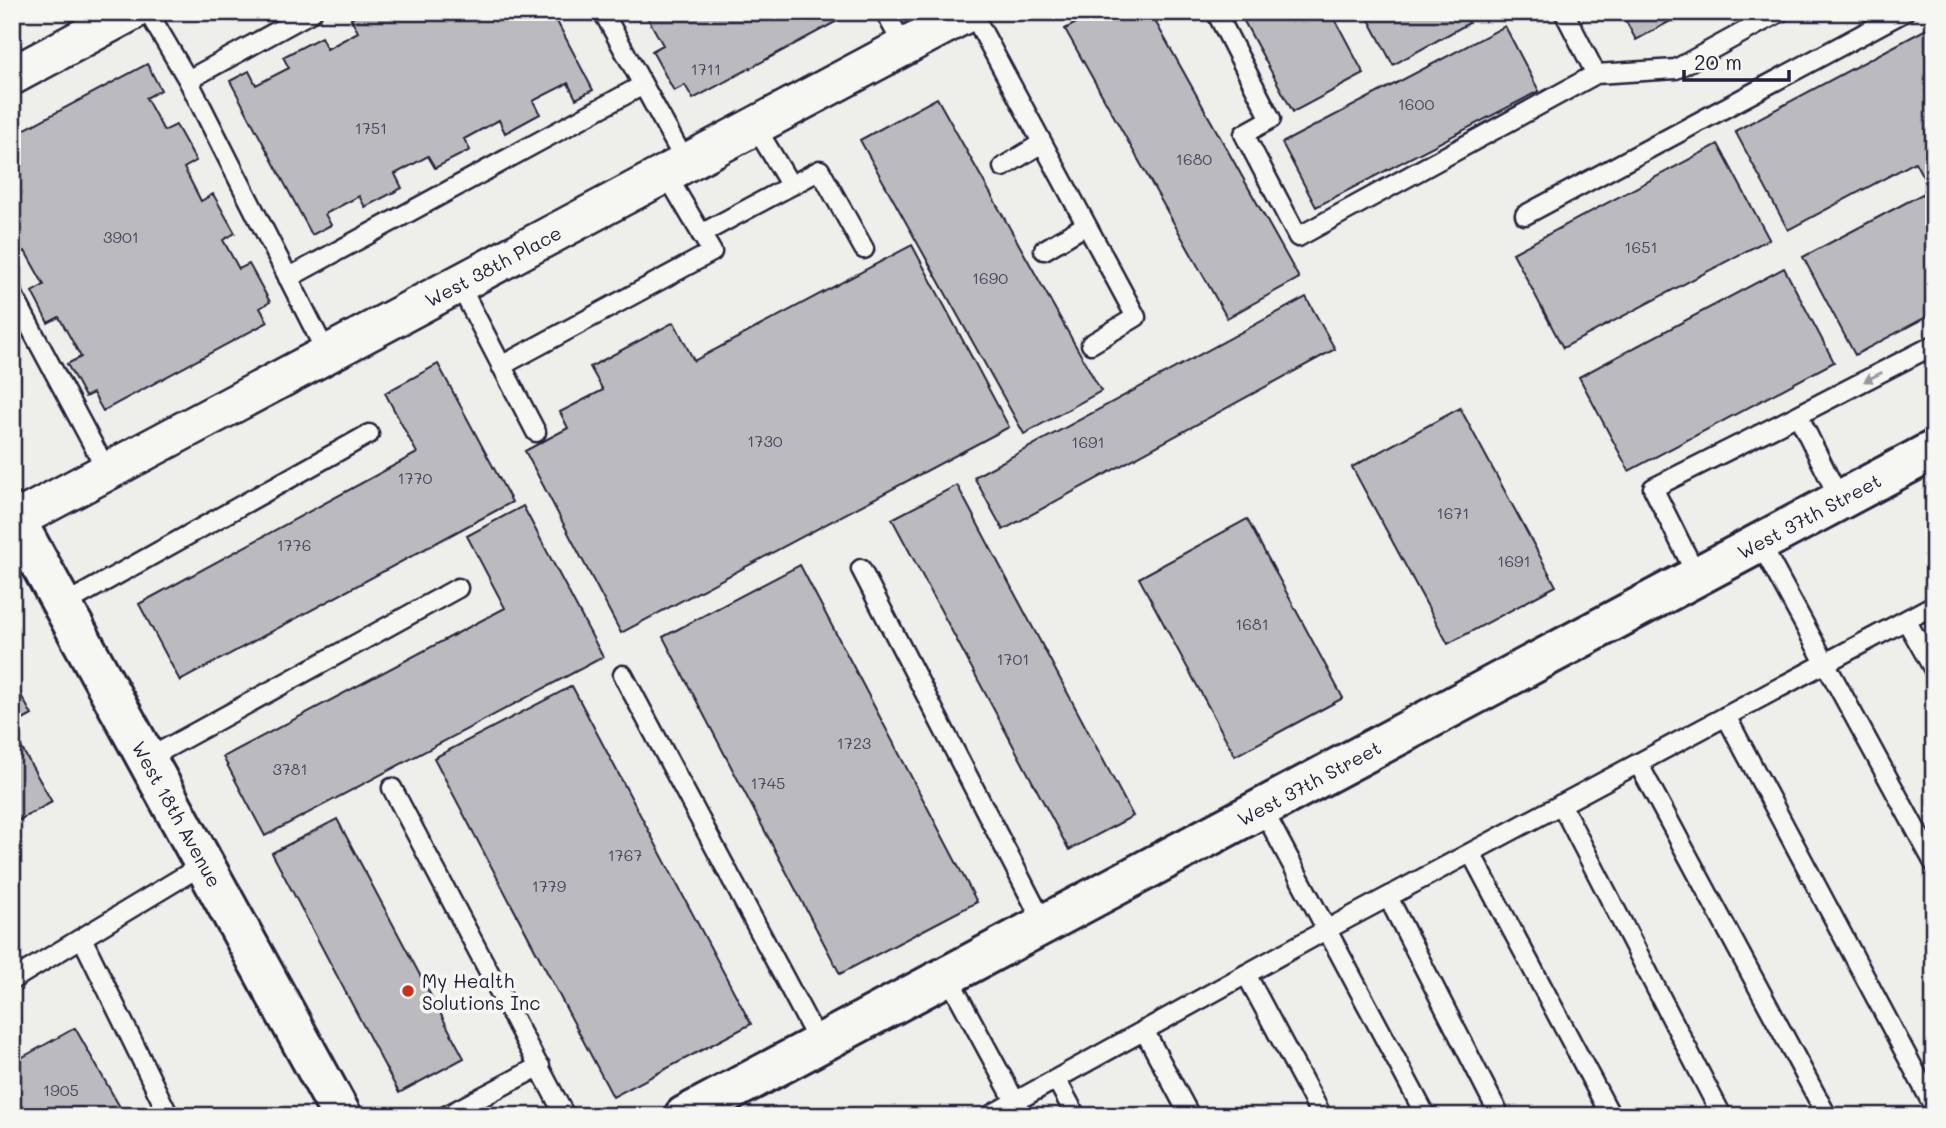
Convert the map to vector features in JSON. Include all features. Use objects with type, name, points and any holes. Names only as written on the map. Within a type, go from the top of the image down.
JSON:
[{"type":"street","points":[[12,76],[131,12]]},
{"type":"street","name":"West 38th Place","points":[[14,516],[107,471],[971,12]]},
{"type":"street","name":"West 37th Street","points":[[684,1116],[1934,450]]},
{"type":"street","name":"West 18th Avenue","points":[[14,516],[342,1116]]},
{"type":"lane","points":[[148,12],[188,80],[327,354]]},
{"type":"lane","points":[[188,80],[312,12]]},
{"type":"lane","points":[[501,366],[712,252],[701,234],[643,85],[603,12]]},
{"type":"lane","points":[[886,12],[904,47]]},
{"type":"lane","points":[[971,12],[1136,317],[1091,344]]},
{"type":"lane","points":[[1216,12],[1271,119],[1244,134],[1298,237],[1596,74],[1676,69],[1780,12]]},
{"type":"lane","points":[[1564,12],[1596,74]]},
{"type":"lane","points":[[1525,215],[1904,12]]},
{"type":"lane","points":[[288,278],[643,85]]},
{"type":"lane","points":[[755,126],[791,186]]},
{"type":"lane","points":[[1003,167],[1042,143]]},
{"type":"lane","points":[[701,234],[820,170],[864,249]]},
{"type":"lane","points":[[1044,250],[1086,225]]},
{"type":"lane","points":[[459,284],[536,432]]},
{"type":"lane","points":[[12,293],[107,471]]},
{"type":"lane","points":[[1697,576],[1653,488],[1934,345]]},
{"type":"lane","points":[[1798,415],[1840,500]]},
{"type":"lane","points":[[63,605],[369,434]]},
{"type":"lane","points":[[1760,543],[1934,863]]},
{"type":"lane","points":[[861,569],[1044,924]]},
{"type":"lane","points":[[147,759],[458,588]]},
{"type":"lane","points":[[989,1116],[1326,930],[1934,605]]},
{"type":"lane","points":[[1906,620],[1934,670]]},
{"type":"lane","points":[[623,675],[819,1043]]},
{"type":"lane","points":[[1726,716],[1934,1107]]},
{"type":"lane","points":[[1638,763],[1827,1116]]},
{"type":"lane","points":[[392,788],[565,1116]]},
{"type":"lane","points":[[1561,804],[1722,1116]]},
{"type":"lane","points":[[1262,808],[1426,1116]]},
{"type":"lane","points":[[1471,853],[1611,1116]]},
{"type":"lane","points":[[12,979],[204,864]]},
{"type":"lane","points":[[1388,897],[1500,1116]]},
{"type":"lane","points":[[82,938],[169,1116]]},
{"type":"lane","points":[[1246,974],[1322,1116]]},
{"type":"lane","points":[[947,975],[1014,1101]]},
{"type":"lane","points":[[1144,1030],[1190,1116]]},
{"type":"lane","points":[[446,1116],[540,1066]]},
{"type":"lane","points":[[1056,1079],[1076,1116]]},
{"type":"building","points":[[363,12],[552,12],[593,90],[576,99],[568,83],[533,101],[540,114],[505,133],[499,120],[464,139],[470,150],[435,168],[428,156],[395,174],[402,188],[365,207],[359,196],[325,214],[331,225],[312,235],[230,81],[249,71],[256,85],[289,68],[283,57],[321,37],[327,49],[358,32],[351,19]]},
{"type":"building","points":[[630,12],[852,13],[693,99],[685,85],[674,91],[652,51],[663,45],[645,13],[633,19]]},
{"type":"building","points":[[1096,12],[1150,12],[1299,278],[1227,318],[1065,29]]},
{"type":"building","points":[[1239,12],[1331,12],[1364,74],[1293,112]]},
{"type":"building","points":[[1365,12],[1463,12],[1469,23],[1393,65]]},
{"type":"building","points":[[1621,12],[1687,12],[1636,40]]},
{"type":"building","points":[[1934,25],[1934,313],[1855,355],[1803,257],[1930,190],[1915,162],[1788,230],[1735,131]]},
{"type":"building","points":[[1505,26],[1539,91],[1316,207],[1282,143]]},
{"type":"building","points":[[147,64],[161,90],[146,98],[164,131],[176,125],[196,161],[184,168],[201,201],[213,194],[235,233],[223,240],[239,269],[249,264],[270,302],[260,308],[268,322],[103,411],[93,393],[85,397],[67,364],[81,357],[59,317],[48,323],[32,292],[44,285],[25,251],[14,257],[12,254],[12,136]]},
{"type":"building","points":[[937,98],[1101,391],[1024,434],[860,140]]},
{"type":"building","points":[[1718,144],[1769,239],[1563,348],[1513,253]]},
{"type":"building","points":[[912,245],[1009,427],[621,633],[525,451],[568,428],[560,412],[603,390],[590,367],[674,322],[694,361]]},
{"type":"building","points":[[1784,268],[1834,362],[1629,471],[1579,377]]},
{"type":"building","points":[[1306,297],[1335,349],[1003,530],[974,477]]},
{"type":"building","points":[[438,364],[512,502],[180,681],[139,604],[417,453],[385,393]]},
{"type":"building","points":[[1460,408],[1556,586],[1448,644],[1352,467]]},
{"type":"building","points":[[957,485],[1133,816],[1069,850],[892,519]]},
{"type":"building","points":[[523,506],[603,657],[265,836],[223,757],[505,608],[467,536]]},
{"type":"building","points":[[1247,519],[1343,698],[1235,756],[1139,578]]},
{"type":"building","points":[[800,565],[977,902],[840,974],[663,637]]},
{"type":"building","points":[[12,679],[32,715],[12,726]]},
{"type":"building","points":[[572,686],[751,1024],[613,1097],[434,758]]},
{"type":"building","points":[[12,731],[52,802],[12,824]]},
{"type":"building","points":[[337,819],[464,1058],[399,1093],[272,853]]},
{"type":"building","points":[[75,1028],[125,1116],[12,1116],[12,1063]]},
{"type":"place","name":"My Health Solutions Inc","points":[[408,991]]}]
